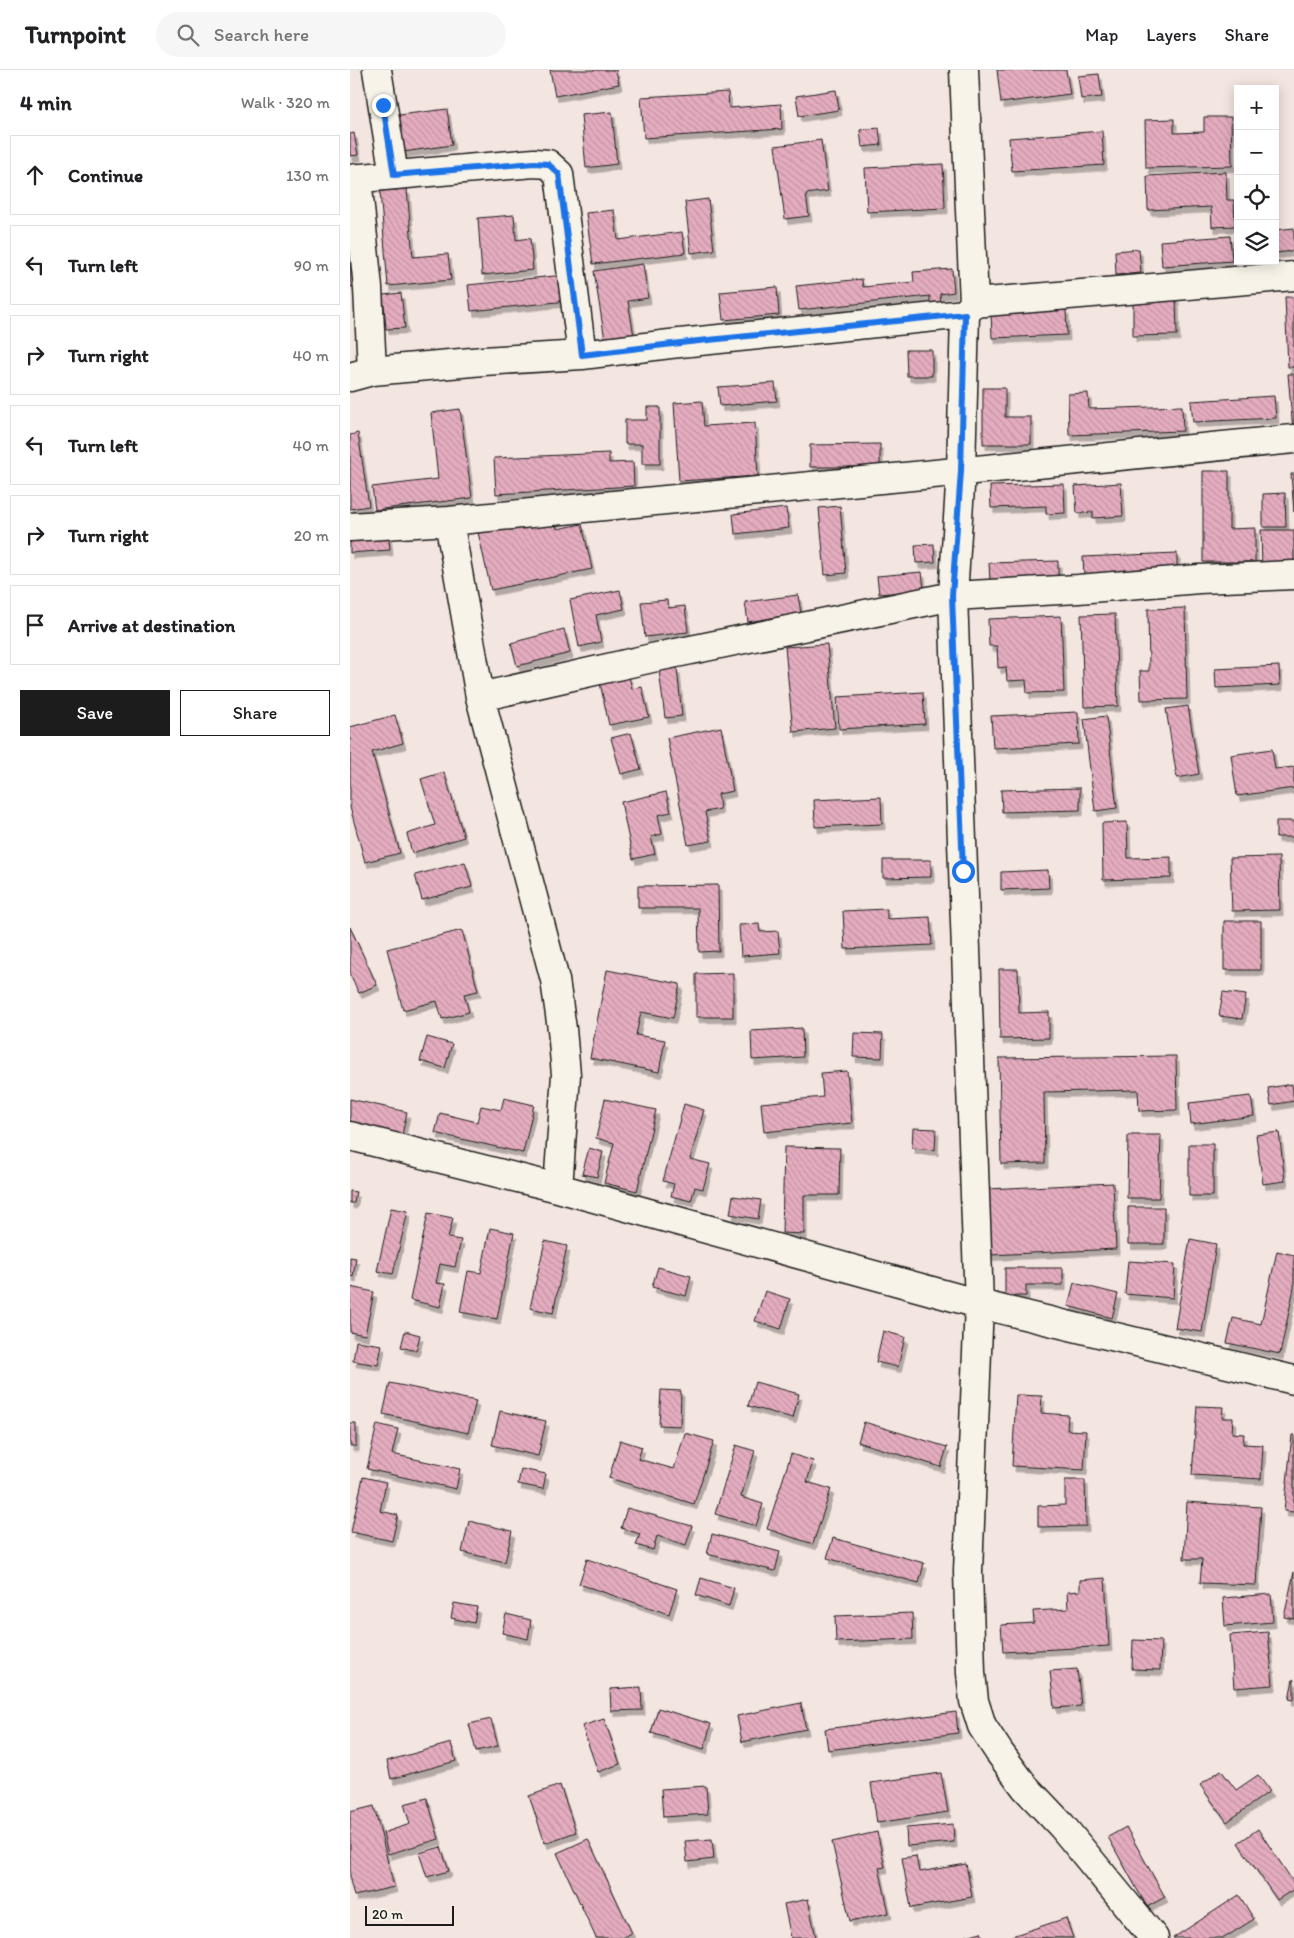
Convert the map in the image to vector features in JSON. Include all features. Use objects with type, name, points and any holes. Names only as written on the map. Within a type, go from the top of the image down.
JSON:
[{"type":"street","points":[[377,70],[394,175]]},
{"type":"street","points":[[964,70],[970,309],[952,596],[980,1304],[968,1571],[971,1673],[974,1701],[982,1726],[998,1752],[1024,1787],[1062,1826],[1154,1938]]},
{"type":"street","points":[[582,355],[559,174],[548,164],[534,163],[354,179],[368,288],[361,374],[483,361],[582,355],[970,309],[1294,276]]},
{"type":"street","points":[[350,527],[449,521],[1294,438]]},
{"type":"street","points":[[449,521],[480,697],[555,980],[566,1075],[558,1188]]},
{"type":"street","points":[[480,697],[652,658],[952,596],[1078,589],[1199,579],[1294,576]]},
{"type":"street","points":[[350,1136],[558,1188],[980,1304],[1294,1380]]},
{"type":"building","points":[[550,70],[616,70],[619,84],[555,96]]},
{"type":"building","points":[[997,70],[1066,70],[1070,94],[1001,103]]},
{"type":"building","points":[[1099,74],[1102,97],[1081,99],[1078,76]]},
{"type":"building","points":[[836,90],[839,110],[799,116],[796,96]]},
{"type":"building","points":[[728,92],[729,108],[781,104],[782,129],[644,138],[641,97]]},
{"type":"building","points":[[447,109],[452,145],[396,153],[391,116]]},
{"type":"building","points":[[612,112],[617,164],[586,168],[581,115]]},
{"type":"building","points":[[1204,117],[1231,117],[1232,166],[1146,168],[1145,120],[1174,119],[1174,133],[1204,132]]},
{"type":"building","points":[[879,128],[881,145],[862,147],[860,130]]},
{"type":"building","points":[[1102,131],[1104,165],[1012,171],[1009,138]]},
{"type":"building","points":[[354,133],[358,155],[350,156],[350,134]]},
{"type":"building","points":[[821,140],[828,191],[806,194],[809,216],[785,219],[775,146]]},
{"type":"building","points":[[943,164],[945,208],[867,212],[865,168]]},
{"type":"building","points":[[1226,172],[1227,200],[1234,200],[1234,226],[1212,227],[1211,207],[1148,210],[1147,176]]},
{"type":"building","points":[[407,189],[413,257],[448,254],[451,280],[388,286],[380,191]]},
{"type":"building","points":[[708,199],[714,250],[691,253],[685,202]]},
{"type":"building","points":[[614,210],[618,240],[682,232],[685,253],[593,264],[586,213]]},
{"type":"building","points":[[514,215],[516,240],[530,238],[533,270],[482,275],[478,218]]},
{"type":"building","points":[[1294,228],[1294,251],[1279,253],[1279,230]]},
{"type":"building","points":[[350,236],[360,285],[350,287]]},
{"type":"building","points":[[1230,236],[1232,261],[1162,266],[1160,241]]},
{"type":"building","points":[[1139,249],[1141,273],[1116,275],[1115,251]]},
{"type":"building","points":[[643,264],[648,298],[628,301],[634,336],[605,340],[594,271]]},
{"type":"building","points":[[952,269],[954,292],[940,294],[941,303],[930,304],[930,296],[799,310],[796,286],[862,279],[863,287],[914,282],[913,272]]},
{"type":"building","points":[[564,275],[567,301],[471,311],[468,285]]},
{"type":"building","points":[[777,287],[779,315],[723,320],[720,292]]},
{"type":"building","points":[[401,293],[405,328],[386,329],[383,295]]},
{"type":"building","points":[[1176,297],[1177,335],[1133,336],[1133,298]]},
{"type":"building","points":[[1285,297],[1294,297],[1294,367],[1288,367]]},
{"type":"building","points":[[1066,309],[1067,335],[992,338],[991,312]]},
{"type":"building","points":[[906,350],[932,350],[932,376],[907,376]]},
{"type":"building","points":[[1288,374],[1294,374],[1293,431]]},
{"type":"building","points":[[775,383],[777,401],[720,406],[718,387]]},
{"type":"building","points":[[983,388],[1005,388],[1005,417],[1031,417],[1031,444],[983,444]]},
{"type":"building","points":[[1088,393],[1089,409],[1182,406],[1183,431],[1069,435],[1068,394]]},
{"type":"building","points":[[1274,396],[1276,418],[1193,422],[1191,401]]},
{"type":"building","points":[[702,401],[704,426],[755,423],[758,476],[679,481],[674,403]]},
{"type":"building","points":[[647,407],[660,407],[660,464],[642,464],[642,444],[625,444],[625,420],[647,420]]},
{"type":"building","points":[[460,409],[472,498],[375,510],[372,487],[438,479],[431,413]]},
{"type":"building","points":[[358,433],[369,506],[350,509],[350,435]]},
{"type":"building","points":[[880,444],[880,467],[810,467],[810,445]]},
{"type":"building","points":[[609,453],[609,463],[633,462],[634,486],[496,494],[494,458]]},
{"type":"building","points":[[1203,471],[1229,471],[1229,529],[1255,528],[1255,562],[1203,562]]},
{"type":"building","points":[[1291,474],[1294,474],[1294,512]]},
{"type":"building","points":[[1121,483],[1123,516],[1093,518],[1093,512],[1077,513],[1075,486]]},
{"type":"building","points":[[1064,484],[1065,513],[1046,514],[1046,506],[991,508],[990,486]]},
{"type":"building","points":[[1285,493],[1286,527],[1263,527],[1263,494]]},
{"type":"building","points":[[840,506],[846,573],[825,575],[819,508]]},
{"type":"building","points":[[786,508],[789,528],[735,534],[733,514]]},
{"type":"building","points":[[554,516],[557,529],[582,524],[592,569],[491,590],[478,532]]},
{"type":"building","points":[[388,530],[390,550],[350,553],[350,533]]},
{"type":"building","points":[[1261,530],[1294,530],[1294,567],[1262,567]]},
{"type":"building","points":[[934,544],[935,562],[916,563],[915,545]]},
{"type":"building","points":[[1177,553],[1177,574],[1084,577],[1083,557]]},
{"type":"building","points":[[1058,561],[1058,578],[990,581],[989,563]]},
{"type":"building","points":[[922,572],[924,590],[879,594],[877,576]]},
{"type":"building","points":[[620,590],[624,609],[596,615],[601,642],[579,647],[570,600]]},
{"type":"building","points":[[798,595],[801,613],[748,622],[745,602]]},
{"type":"building","points":[[667,600],[668,608],[685,606],[688,632],[645,637],[641,602]]},
{"type":"building","points":[[1185,608],[1187,699],[1141,700],[1140,671],[1149,671],[1148,609]]},
{"type":"building","points":[[1115,614],[1118,706],[1084,707],[1081,615]]},
{"type":"building","points":[[1061,616],[1064,692],[1027,693],[1026,680],[1007,681],[1006,667],[998,668],[997,646],[989,646],[988,619]]},
{"type":"building","points":[[564,629],[570,653],[517,666],[511,643]]},
{"type":"building","points":[[827,644],[835,728],[793,732],[785,647]]},
{"type":"building","points":[[1279,666],[1280,685],[1216,688],[1215,669]]},
{"type":"building","points":[[677,668],[682,716],[665,718],[659,670]]},
{"type":"building","points":[[629,676],[632,689],[642,687],[649,717],[609,725],[600,683]]},
{"type":"building","points":[[923,692],[925,724],[839,729],[837,697]]},
{"type":"building","points":[[1188,706],[1199,774],[1177,778],[1166,709]]},
{"type":"building","points":[[1078,712],[1079,744],[993,748],[991,716]]},
{"type":"building","points":[[395,715],[403,743],[372,752],[400,853],[365,862],[350,807],[350,727]]},
{"type":"building","points":[[1106,716],[1117,808],[1095,811],[1084,719]]},
{"type":"building","points":[[721,727],[733,791],[718,794],[720,809],[705,812],[711,841],[688,845],[667,738]]},
{"type":"building","points":[[631,733],[641,769],[621,774],[611,738]]},
{"type":"building","points":[[1272,749],[1275,769],[1294,767],[1294,788],[1237,796],[1231,755]]},
{"type":"building","points":[[444,772],[464,837],[412,853],[407,834],[435,825],[421,779]]},
{"type":"building","points":[[1080,788],[1080,810],[1002,812],[1001,790]]},
{"type":"building","points":[[666,792],[671,812],[658,815],[662,834],[651,837],[655,854],[633,859],[621,802]]},
{"type":"building","points":[[881,797],[882,824],[815,827],[814,800]]},
{"type":"building","points":[[1276,821],[1294,821],[1294,837],[1276,837]]},
{"type":"building","points":[[1127,822],[1128,858],[1171,857],[1171,878],[1103,880],[1102,823]]},
{"type":"building","points":[[1279,857],[1280,910],[1232,911],[1230,858]]},
{"type":"building","points":[[883,860],[931,860],[931,877],[883,878]]},
{"type":"building","points":[[465,862],[472,887],[422,900],[415,875]]},
{"type":"building","points":[[1048,870],[1049,888],[1001,890],[1001,872]]},
{"type":"building","points":[[718,885],[719,951],[699,952],[698,908],[638,908],[638,886]]},
{"type":"building","points":[[887,909],[887,919],[930,917],[932,945],[845,949],[843,911]]},
{"type":"building","points":[[1224,921],[1261,921],[1261,970],[1224,970]]},
{"type":"building","points":[[759,924],[760,932],[778,931],[780,953],[741,956],[739,925]]},
{"type":"building","points":[[350,927],[377,985],[359,993],[350,975]]},
{"type":"building","points":[[462,930],[478,991],[464,994],[469,1012],[442,1019],[437,1001],[403,1010],[387,949]]},
{"type":"building","points":[[999,969],[1018,969],[1019,1013],[1049,1012],[1049,1038],[1000,1039]]},
{"type":"building","points":[[607,970],[680,984],[673,1018],[641,1012],[636,1035],[665,1040],[659,1072],[590,1058]]},
{"type":"building","points":[[733,973],[733,1017],[696,1017],[696,974]]},
{"type":"building","points":[[1223,992],[1246,995],[1242,1019],[1219,1016]]},
{"type":"building","points":[[802,1028],[803,1057],[752,1060],[751,1031]]},
{"type":"building","points":[[854,1033],[883,1034],[882,1058],[853,1057]]},
{"type":"building","points":[[427,1037],[452,1044],[445,1068],[420,1061]]},
{"type":"building","points":[[1176,1056],[1177,1110],[1139,1111],[1138,1090],[1044,1092],[1045,1163],[1001,1164],[999,1058]]},
{"type":"building","points":[[847,1071],[852,1123],[764,1132],[761,1103],[823,1097],[821,1073]]},
{"type":"building","points":[[1292,1084],[1294,1101],[1271,1105],[1268,1088]]},
{"type":"building","points":[[1251,1096],[1254,1116],[1191,1124],[1189,1103]]},
{"type":"building","points":[[504,1098],[534,1105],[523,1153],[435,1133],[440,1113],[477,1122],[481,1106],[501,1110]]},
{"type":"building","points":[[350,1099],[407,1112],[402,1135],[350,1123]]},
{"type":"building","points":[[605,1099],[656,1110],[637,1191],[604,1183],[614,1143],[596,1138]]},
{"type":"building","points":[[684,1104],[704,1110],[690,1159],[710,1164],[703,1189],[695,1187],[691,1201],[671,1196],[674,1184],[663,1181]]},
{"type":"building","points":[[913,1128],[936,1129],[935,1150],[912,1148]]},
{"type":"building","points":[[1279,1132],[1285,1181],[1263,1184],[1256,1135]]},
{"type":"building","points":[[1128,1135],[1161,1135],[1159,1198],[1127,1198]]},
{"type":"building","points":[[1189,1144],[1213,1144],[1213,1196],[1189,1196]]},
{"type":"building","points":[[784,1147],[840,1148],[839,1195],[804,1195],[804,1234],[782,1233]]},
{"type":"building","points":[[589,1148],[603,1152],[597,1177],[582,1174]]},
{"type":"building","points":[[1113,1183],[1116,1249],[990,1255],[987,1189]]},
{"type":"building","points":[[350,1191],[356,1192],[354,1203],[350,1203]]},
{"type":"building","points":[[733,1196],[761,1200],[758,1219],[730,1214]]},
{"type":"building","points":[[1128,1207],[1164,1207],[1164,1244],[1128,1244]]},
{"type":"building","points":[[391,1208],[408,1211],[393,1274],[377,1271]]},
{"type":"building","points":[[428,1213],[453,1218],[448,1238],[461,1240],[455,1267],[440,1264],[436,1283],[445,1284],[440,1307],[410,1300]]},
{"type":"building","points":[[490,1228],[514,1233],[497,1319],[460,1312],[468,1271],[481,1273]]},
{"type":"building","points":[[1190,1239],[1216,1244],[1202,1332],[1175,1328]]},
{"type":"building","points":[[545,1241],[567,1246],[553,1313],[530,1308]]},
{"type":"building","points":[[1277,1251],[1294,1255],[1294,1288],[1280,1354],[1227,1343],[1233,1318],[1261,1324]]},
{"type":"building","points":[[350,1257],[356,1258],[353,1277],[350,1276]]},
{"type":"building","points":[[1128,1261],[1175,1264],[1173,1298],[1125,1294]]},
{"type":"building","points":[[658,1267],[691,1276],[686,1296],[652,1287]]},
{"type":"building","points":[[1005,1268],[1063,1268],[1063,1285],[1026,1285],[1026,1296],[1005,1296]]},
{"type":"building","points":[[1074,1283],[1118,1294],[1112,1318],[1068,1306]]},
{"type":"building","points":[[350,1287],[374,1292],[365,1335],[350,1332]]},
{"type":"building","points":[[765,1291],[790,1299],[781,1329],[755,1321]]},
{"type":"building","points":[[405,1331],[420,1335],[416,1351],[401,1347]]},
{"type":"building","points":[[883,1331],[905,1337],[898,1367],[876,1362]]},
{"type":"building","points":[[356,1341],[382,1345],[378,1365],[353,1361]]},
{"type":"building","points":[[755,1382],[799,1394],[793,1418],[748,1406]]},
{"type":"building","points":[[390,1383],[476,1401],[468,1433],[383,1414]]},
{"type":"building","points":[[661,1390],[681,1391],[680,1426],[659,1425]]},
{"type":"building","points":[[1016,1395],[1042,1396],[1041,1413],[1068,1415],[1067,1430],[1086,1431],[1084,1470],[1012,1466]]},
{"type":"building","points":[[1197,1406],[1223,1407],[1222,1418],[1233,1418],[1232,1433],[1244,1434],[1243,1444],[1263,1445],[1261,1479],[1192,1475]]},
{"type":"building","points":[[500,1411],[546,1421],[538,1456],[492,1445]]},
{"type":"building","points":[[864,1422],[947,1447],[941,1467],[858,1442]]},
{"type":"building","points":[[350,1423],[356,1423],[356,1446],[350,1446]]},
{"type":"building","points":[[377,1424],[398,1429],[392,1454],[460,1469],[456,1489],[367,1469]]},
{"type":"building","points":[[685,1433],[714,1441],[694,1504],[609,1478],[620,1440],[642,1447],[638,1459],[674,1469]]},
{"type":"building","points":[[1292,1435],[1294,1435],[1294,1512],[1284,1511]]},
{"type":"building","points":[[736,1445],[755,1451],[741,1497],[763,1504],[756,1526],[715,1514]]},
{"type":"building","points":[[791,1454],[813,1461],[807,1482],[831,1489],[813,1544],[767,1529]]},
{"type":"building","points":[[521,1469],[546,1474],[543,1489],[518,1484]]},
{"type":"building","points":[[363,1477],[386,1482],[380,1511],[398,1515],[392,1541],[351,1532]]},
{"type":"building","points":[[1065,1480],[1085,1480],[1086,1526],[1038,1527],[1038,1506],[1065,1505]]},
{"type":"building","points":[[1187,1502],[1261,1507],[1256,1585],[1200,1583],[1202,1559],[1184,1559]]},
{"type":"building","points":[[627,1508],[692,1526],[686,1545],[657,1536],[653,1550],[636,1545],[640,1534],[621,1528]]},
{"type":"building","points":[[469,1521],[512,1531],[505,1562],[462,1552]]},
{"type":"building","points":[[712,1534],[780,1552],[775,1571],[707,1554]]},
{"type":"building","points":[[833,1538],[924,1563],[919,1583],[827,1558]]},
{"type":"building","points":[[587,1559],[677,1589],[669,1614],[579,1584]]},
{"type":"building","points":[[1294,1572],[1294,1619],[1284,1617]]},
{"type":"building","points":[[701,1578],[734,1588],[729,1606],[696,1595]]},
{"type":"building","points":[[1105,1578],[1109,1646],[1003,1652],[1001,1625],[1034,1623],[1033,1611],[1068,1609],[1067,1592],[1080,1591],[1080,1580]]},
{"type":"building","points":[[1271,1594],[1273,1622],[1225,1626],[1223,1598]]},
{"type":"building","points":[[454,1603],[477,1607],[474,1623],[451,1618]]},
{"type":"building","points":[[912,1613],[913,1639],[836,1642],[835,1616]]},
{"type":"building","points":[[506,1614],[531,1620],[528,1639],[502,1633]]},
{"type":"building","points":[[1268,1632],[1273,1685],[1234,1688],[1230,1635]]},
{"type":"building","points":[[1133,1640],[1161,1641],[1160,1670],[1132,1669]]},
{"type":"building","points":[[1077,1669],[1081,1706],[1054,1708],[1050,1671]]},
{"type":"building","points":[[1294,1680],[1294,1700],[1289,1699]]},
{"type":"building","points":[[641,1687],[642,1710],[611,1711],[610,1689]]},
{"type":"building","points":[[801,1703],[806,1729],[742,1742],[737,1716]]},
{"type":"building","points":[[658,1708],[711,1724],[704,1749],[651,1733]]},
{"type":"building","points":[[956,1712],[958,1733],[828,1750],[825,1729]]},
{"type":"building","points":[[491,1719],[498,1746],[476,1751],[469,1724]]},
{"type":"building","points":[[604,1719],[620,1764],[598,1772],[582,1726]]},
{"type":"building","points":[[451,1743],[456,1761],[391,1779],[387,1761]]},
{"type":"building","points":[[1221,1770],[1236,1790],[1258,1775],[1270,1791],[1227,1822],[1200,1785]]},
{"type":"building","points":[[941,1773],[948,1812],[877,1823],[871,1783]]},
{"type":"building","points":[[560,1785],[576,1832],[545,1843],[529,1796]]},
{"type":"building","points":[[706,1786],[708,1814],[663,1817],[661,1789]]},
{"type":"building","points":[[427,1798],[439,1839],[388,1854],[383,1833],[410,1824],[404,1804]]},
{"type":"building","points":[[374,1806],[394,1887],[354,1896],[350,1880],[350,1812]]},
{"type":"building","points":[[953,1824],[954,1842],[907,1846],[906,1828]]},
{"type":"building","points":[[1126,1827],[1165,1897],[1147,1907],[1108,1837]]},
{"type":"building","points":[[1258,1829],[1294,1883],[1294,1889],[1277,1900],[1238,1843]]},
{"type":"building","points":[[877,1832],[885,1867],[879,1868],[889,1913],[850,1921],[832,1842]]},
{"type":"building","points":[[588,1839],[632,1933],[621,1938],[596,1938],[557,1853]]},
{"type":"building","points":[[712,1839],[714,1859],[687,1862],[685,1841]]},
{"type":"building","points":[[441,1847],[449,1871],[427,1877],[419,1853]]},
{"type":"building","points":[[916,1856],[919,1872],[966,1864],[972,1897],[911,1908],[902,1858]]},
{"type":"building","points":[[1239,1895],[1254,1919],[1224,1938],[1173,1938]]},
{"type":"building","points":[[808,1899],[816,1938],[791,1938],[784,1904]]},
{"type":"building","points":[[1066,1918],[1073,1938],[1009,1937]]},
{"type":"building","points":[[981,1932],[983,1938],[960,1938]]},
{"type":"route","points":[[383,105],[394,175],[534,163],[548,164],[559,174],[582,355],[689,342],[965,314],[961,471],[952,596],[963,871]]}]
